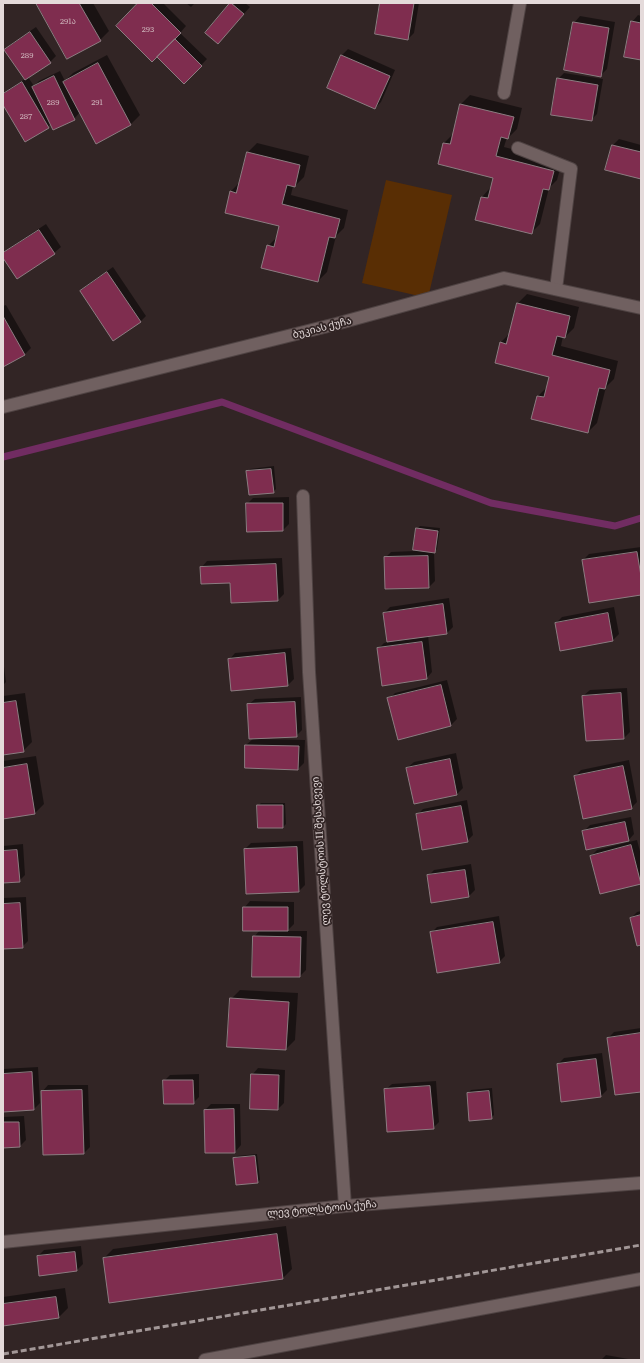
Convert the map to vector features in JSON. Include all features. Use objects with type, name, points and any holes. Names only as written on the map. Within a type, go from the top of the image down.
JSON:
[{"type":"street","points":[[504,93],[520,3]]},
{"type":"street","points":[[518,148],[571,169],[556,289]]},
{"type":"street","name":"ბუკიას ქუჩა","points":[[3,407],[336,324],[504,278],[641,308]]},
{"type":"street","name":"ლევ ტოლსტოის II შესახვევი","points":[[303,496],[309,672],[345,1206]]},
{"type":"street","name":"ლევ ტოლსტოის ქუჩა","points":[[3,1242],[345,1206],[641,1183]]},
{"type":"street","points":[[205,1360],[641,1279]]},
{"type":"shaded area","points":[[386,180],[452,195],[428,298],[362,283]]},
{"type":"building","points":[[36,3],[79,3],[101,41],[67,59]]},
{"type":"building","points":[[138,3],[151,3],[181,33],[152,62],[116,26]]},
{"type":"building","points":[[230,3],[244,14],[218,44],[205,33]]},
{"type":"building","points":[[380,3],[414,3],[408,40],[375,34]]},
{"type":"building","points":[[631,21],[641,23],[641,60],[624,57]]},
{"type":"building","points":[[573,22],[609,28],[601,77],[564,70]]},
{"type":"building","points":[[30,32],[51,63],[25,80],[4,50]]},
{"type":"building","points":[[175,39],[202,66],[184,84],[157,57]]},
{"type":"building","points":[[341,55],[390,76],[375,109],[327,88]]},
{"type":"building","points":[[98,63],[131,125],[96,144],[63,82]]},
{"type":"building","points":[[54,76],[75,120],[53,130],[32,87]]},
{"type":"building","points":[[557,78],[598,85],[592,121],[551,115]]},
{"type":"building","points":[[22,82],[49,128],[25,142],[3,105],[3,94]]},
{"type":"building","points":[[460,104],[514,117],[508,139],[501,137],[496,156],[554,171],[549,190],[543,189],[532,234],[475,220],[481,197],[488,198],[493,178],[438,164],[443,143],[450,144]]},
{"type":"building","points":[[612,145],[641,152],[641,179],[605,170]]},
{"type":"building","points":[[247,152],[300,165],[295,187],[287,185],[282,204],[340,219],[335,238],[329,237],[318,282],[261,268],[267,245],[274,247],[279,226],[225,213],[230,191],[236,193]]},
{"type":"building","points":[[39,230],[55,254],[17,279],[3,258],[3,253]]},
{"type":"building","points":[[107,272],[141,322],[113,341],[80,291]]},
{"type":"building","points":[[517,303],[570,316],[565,338],[557,336],[552,355],[610,370],[605,389],[599,388],[588,433],[531,419],[537,396],[544,397],[549,377],[495,363],[500,342],[506,344]]},
{"type":"building","points":[[3,316],[25,355],[3,367]]},
{"type":"building","points":[[271,469],[274,493],[249,495],[246,471]]},
{"type":"building","points":[[246,503],[283,503],[283,531],[247,532]]},
{"type":"building","points":[[416,528],[438,531],[435,553],[413,550]]},
{"type":"building","points":[[637,552],[641,576],[641,595],[589,603],[582,560]]},
{"type":"building","points":[[428,556],[429,588],[385,589],[384,557]]},
{"type":"building","points":[[276,564],[278,601],[231,603],[230,583],[201,584],[200,567]]},
{"type":"building","points":[[443,604],[447,634],[387,642],[383,613]]},
{"type":"building","points":[[608,613],[613,641],[560,651],[555,623]]},
{"type":"building","points":[[422,642],[427,679],[382,686],[377,648]]},
{"type":"building","points":[[285,653],[288,686],[231,691],[228,659]]},
{"type":"building","points":[[441,685],[451,726],[398,740],[387,698]]},
{"type":"building","points":[[621,693],[624,739],[586,741],[582,696]]},
{"type":"building","points":[[16,701],[24,752],[3,755],[3,703]]},
{"type":"building","points":[[295,702],[297,737],[249,739],[247,704]]},
{"type":"building","points":[[245,745],[299,746],[298,770],[245,768]]},
{"type":"building","points":[[450,759],[457,795],[414,804],[406,768]]},
{"type":"building","points":[[27,764],[35,814],[3,819],[3,768]]},
{"type":"building","points":[[623,766],[632,809],[583,819],[574,776]]},
{"type":"building","points":[[257,805],[283,805],[283,828],[258,828]]},
{"type":"building","points":[[461,806],[468,842],[422,850],[416,814]]},
{"type":"building","points":[[625,822],[629,841],[586,850],[582,831]]},
{"type":"building","points":[[631,845],[641,884],[600,894],[590,856]]},
{"type":"building","points":[[297,847],[299,892],[246,894],[244,849]]},
{"type":"building","points":[[17,850],[20,882],[3,883],[3,851]]},
{"type":"building","points":[[465,870],[469,897],[431,903],[427,875]]},
{"type":"building","points":[[20,903],[23,948],[3,949],[3,904]]},
{"type":"building","points":[[243,907],[288,907],[288,931],[243,931]]},
{"type":"building","points":[[641,915],[641,945],[637,946],[630,918]]},
{"type":"building","points":[[493,922],[500,963],[437,973],[430,932]]},
{"type":"building","points":[[253,936],[301,937],[300,977],[252,977]]},
{"type":"building","points":[[230,998],[289,1002],[286,1050],[227,1047]]},
{"type":"building","points":[[641,1033],[641,1092],[615,1095],[607,1038]]},
{"type":"building","points":[[596,1059],[601,1097],[561,1102],[557,1064]]},
{"type":"building","points":[[32,1072],[34,1110],[3,1112],[3,1074]]},
{"type":"building","points":[[251,1074],[279,1075],[278,1110],[250,1109]]},
{"type":"building","points":[[163,1080],[193,1080],[194,1104],[164,1104]]},
{"type":"building","points":[[430,1086],[434,1129],[387,1132],[384,1089]]},
{"type":"building","points":[[82,1090],[84,1154],[43,1155],[41,1091]]},
{"type":"building","points":[[489,1091],[492,1119],[469,1121],[467,1093]]},
{"type":"building","points":[[234,1109],[235,1153],[205,1153],[204,1110]]},
{"type":"building","points":[[3,1122],[19,1122],[20,1147],[3,1148]]},
{"type":"building","points":[[255,1156],[258,1183],[236,1185],[233,1158]]},
{"type":"building","points":[[277,1234],[283,1279],[109,1303],[103,1258]]},
{"type":"building","points":[[75,1252],[77,1271],[39,1276],[37,1256]]},
{"type":"building","points":[[56,1297],[59,1318],[3,1326],[3,1304]]},
{"type":"waterway","points":[[3,457],[222,402],[491,503],[615,526],[641,518]]},
{"type":"railway","points":[[3,1354],[641,1245]]}]
